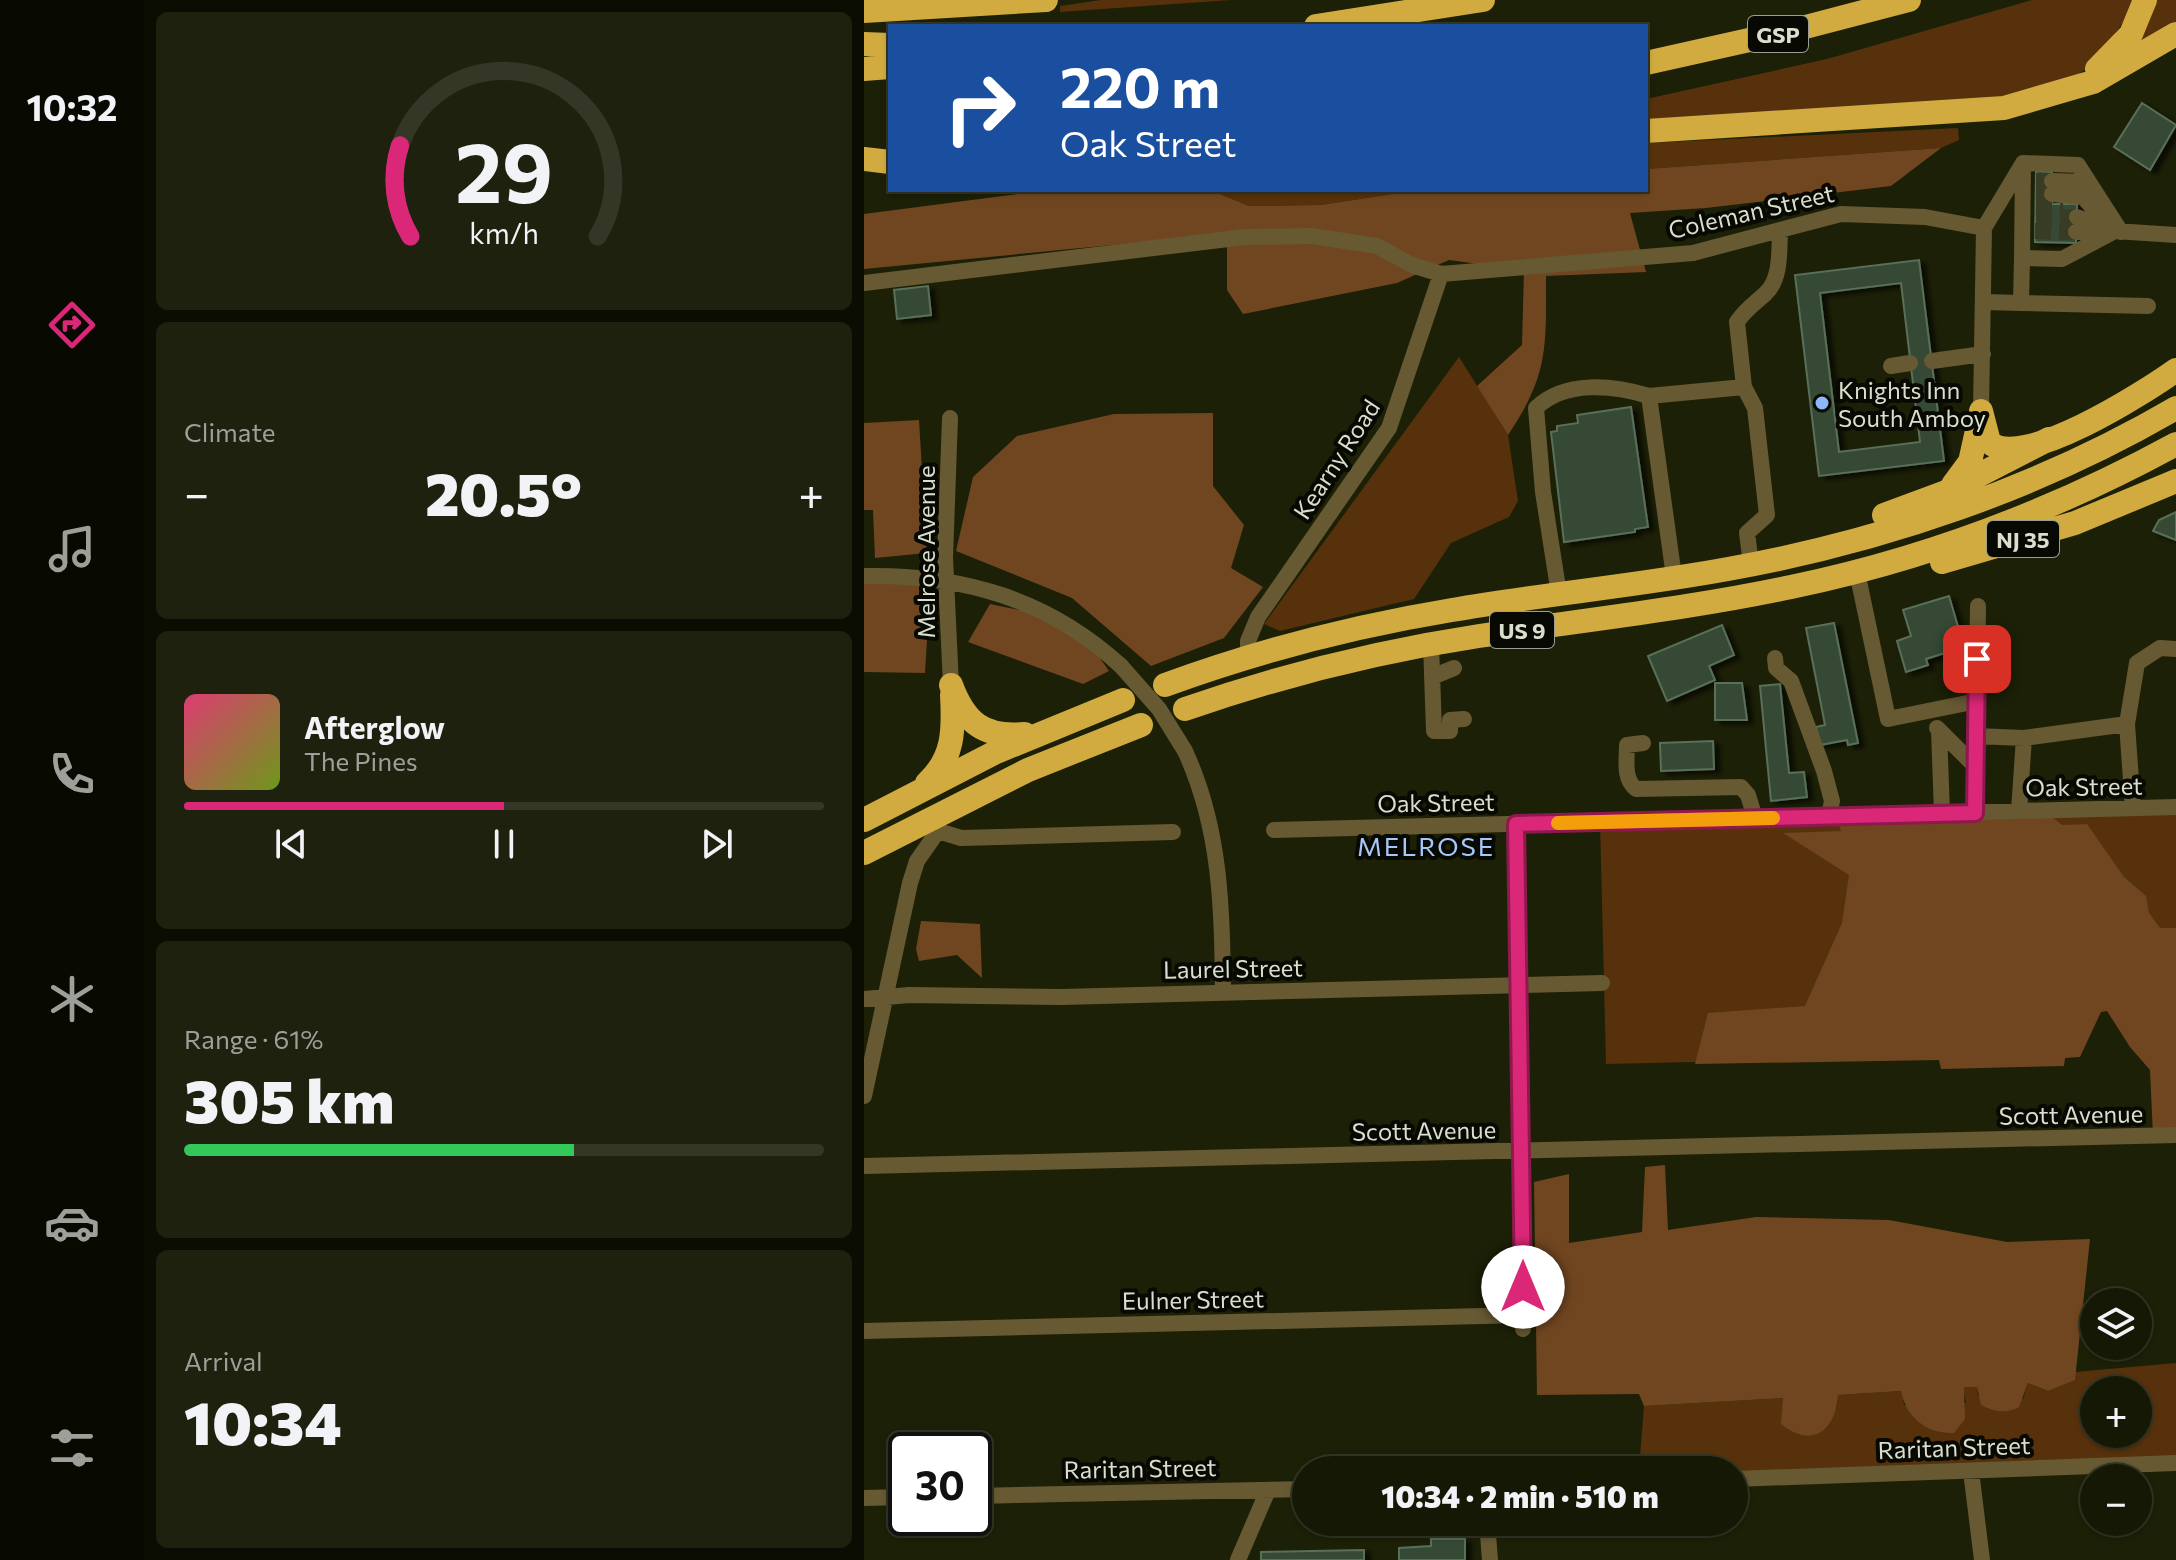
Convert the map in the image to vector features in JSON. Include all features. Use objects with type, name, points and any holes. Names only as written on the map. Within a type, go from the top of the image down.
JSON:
[{"type":"highway","points":[[864,11],[1046,0]]},
{"type":"highway","points":[[1329,24],[1483,0]]},
{"type":"highway","name":"GSP","points":[[1648,63],[1782,33],[1909,0]]},
{"type":"highway","points":[[2049,96],[2087,76],[2114,55],[2137,23],[2145,0]]},
{"type":"highway","points":[[1648,131],[1972,112],[2049,96],[2093,82],[2176,34]]},
{"type":"highway","points":[[864,44],[888,45]]},
{"type":"highway","points":[[864,69],[888,67]]},
{"type":"highway","points":[[864,148],[888,146]]},
{"type":"highway","points":[[864,159],[888,162]]},
{"type":"highway","points":[[1790,556],[1946,492],[2131,400],[2176,370]]},
{"type":"highway","name":"US 9","points":[[1165,685],[1248,657],[1426,614],[1751,564],[1888,531],[1978,501],[2090,453],[2176,408]]},
{"type":"highway","points":[[1981,411],[1987,437],[1998,449],[2011,451],[2049,439]]},
{"type":"highway","points":[[1946,492],[1970,462],[1981,411]]},
{"type":"highway","name":"US 9","points":[[1185,709],[1272,682],[1431,644],[1720,601],[1860,571],[2027,515],[2176,444]]},
{"type":"highway","name":"NJ 35","points":[[1860,571],[1938,563],[1995,547],[2091,517],[2176,481]]},
{"type":"highway","points":[[951,685],[965,715],[980,730],[1006,736],[1043,733]]},
{"type":"highway","points":[[919,790],[942,766],[950,750],[951,685]]},
{"type":"highway","points":[[864,820],[919,790],[1123,700]]},
{"type":"highway","points":[[864,853],[972,797],[1141,725]]},
{"type":"highway","points":[[938,831],[972,797]]},
{"type":"street","points":[[2021,303],[2022,258],[2033,203],[2023,163]]},
{"type":"street","points":[[1981,411],[1984,228],[2023,163]]},
{"type":"street","points":[[2023,163],[2078,165],[2118,231]]},
{"type":"street","points":[[2033,203],[2083,197],[2118,231]]},
{"type":"street","name":"Coleman Street","points":[[1441,274],[1693,253],[1841,214],[1925,217],[1984,228]]},
{"type":"street","points":[[2118,231],[2077,219],[2118,231],[2176,235]]},
{"type":"street","points":[[2022,258],[2062,259],[2118,231]]},
{"type":"street","points":[[1751,564],[1747,533],[1767,515],[1755,408],[1744,387],[1737,322],[1749,305],[1767,292],[1778,269],[1780,232]]},
{"type":"street","points":[[864,283],[1190,243],[1312,236],[1377,246],[1412,265],[1441,274]]},
{"type":"street","name":"Kearny Road","points":[[1248,657],[1248,641],[1258,617],[1389,428],[1441,274]]},
{"type":"street","points":[[1984,302],[2148,306]]},
{"type":"street","points":[[1932,361],[1983,354]]},
{"type":"street","points":[[1891,366],[1910,363]]},
{"type":"street","points":[[1559,594],[1543,492],[1536,408],[1551,394],[1614,386],[1649,396],[1744,387]]},
{"type":"street","points":[[1649,396],[1674,577]]},
{"type":"street","name":"Melrose Avenue","points":[[950,418],[946,580],[951,685]]},
{"type":"street","points":[[1860,571],[1888,719],[1977,701]]},
{"type":"street","points":[[864,576],[946,580],[1025,601],[1076,629],[1121,666],[1150,697],[1185,751],[1204,796],[1216,843],[1222,905],[1223,992]]},
{"type":"street","points":[[1975,813],[1978,606]]},
{"type":"street","points":[[1431,644],[1434,731],[1450,731],[1450,720],[1464,719]]},
{"type":"street","points":[[2133,808],[2127,724],[2137,663],[2160,648],[2176,649]]},
{"type":"street","points":[[1775,658],[1776,668],[1791,681],[1824,771],[1832,801],[1829,816]]},
{"type":"street","points":[[1432,677],[1454,668]]},
{"type":"street","points":[[1922,712],[1975,766]]},
{"type":"street","points":[[1976,736],[2024,738],[2127,724]]},
{"type":"street","points":[[1939,730],[1942,813]]},
{"type":"street","points":[[2019,811],[2024,738]]},
{"type":"street","points":[[1643,743],[1627,745],[1628,780],[1632,786],[1741,787],[1748,795],[1755,818]]},
{"type":"street","name":"Oak Street","points":[[1274,830],[2176,807]]},
{"type":"street","points":[[1516,824],[1523,1152]]},
{"type":"street","points":[[864,1096],[914,872],[938,831],[954,838],[1173,832]]},
{"type":"street","name":"Laurel Street","points":[[864,999],[1602,983]]},
{"type":"street","name":"Scott Avenue","points":[[864,1166],[2176,1135]]},
{"type":"street","name":"Eulner Street","points":[[864,1331],[1523,1322],[1523,1152]]},
{"type":"street","name":"Raritan Street","points":[[1748,1479],[2176,1463]]},
{"type":"street","points":[[1971,1471],[1982,1560]]},
{"type":"street","name":"Raritan Street","points":[[992,1496],[1292,1489]]},
{"type":"street","points":[[1238,1560],[1268,1490]]},
{"type":"street","points":[[864,1498],[888,1497]]},
{"type":"street","points":[[1488,1536],[1490,1560]]},
{"type":"shaded area","points":[[1101,0],[1231,0],[1060,12],[1060,6]]},
{"type":"shaded area","points":[[2032,0],[2138,0],[2096,62],[2079,74],[2011,97],[1648,122],[1648,99],[1827,59]]},
{"type":"shaded area","points":[[2152,0],[2176,0],[2176,24],[2138,47]]},
{"type":"shaded area","points":[[1958,128],[1959,140],[1941,148],[1648,169],[1648,143]]},
{"type":"shaded area","points":[[1941,148],[1891,186],[1706,208],[1630,213],[1646,272],[1546,276],[1545,341],[1538,377],[1508,435],[1477,386],[1522,345],[1524,270],[1449,260],[1397,283],[1243,314],[1227,290],[1227,234],[864,269],[864,214],[1033,192],[1215,192],[1249,206],[1321,205],[1405,192],[1648,192],[1648,169]]},
{"type":"shaded area","points":[[1215,192],[1405,192],[1321,205],[1249,206]]},
{"type":"shaded area","points":[[1459,357],[1508,435],[1518,501],[1509,517],[1451,543],[1414,599],[1280,631],[1264,624]]},
{"type":"shaded area","points":[[1213,413],[1213,486],[1244,525],[1231,568],[1263,587],[1224,638],[1151,666],[1072,598],[956,551],[973,477],[1017,436],[1114,414]]},
{"type":"shaded area","points":[[919,420],[927,553],[875,558],[873,510],[864,510],[864,423]]},
{"type":"shaded area","points":[[886,576],[930,589],[925,673],[864,672],[864,581]]},
{"type":"shaded area","points":[[990,604],[1074,621],[1109,671],[1083,684],[968,642]]},
{"type":"shaded area","points":[[2176,807],[2176,928],[2152,928],[2045,811]]},
{"type":"shaded area","points":[[2045,811],[2062,825],[2087,824],[2124,877],[2146,896],[2149,913],[2160,928],[2176,928],[2176,1135],[2153,1136],[2150,1070],[2130,1047],[2107,1011],[2101,1012],[2080,1057],[2065,1058],[2064,1066],[1941,1069],[1939,1060],[1695,1064],[1708,1013],[1805,1006],[1842,923],[1849,875],[1783,833],[1841,831],[1836,816]]},
{"type":"shaded area","points":[[1836,816],[1872,908],[1824,1059],[1606,1064],[1600,822]]},
{"type":"shaded area","points":[[921,921],[980,924],[982,978],[957,955],[919,961],[916,949]]},
{"type":"shaded area","points":[[1665,1165],[1668,1230],[1756,1217],[1889,1220],[2007,1242],[2090,1239],[2085,1288],[2080,1288],[2080,1333],[2075,1380],[2048,1391],[2028,1383],[2019,1407],[2005,1411],[1981,1405],[1977,1387],[1964,1387],[1965,1419],[1954,1433],[1935,1431],[1919,1422],[1907,1409],[1901,1391],[1838,1395],[1828,1426],[1813,1435],[1793,1432],[1781,1424],[1783,1398],[1644,1406],[1639,1394],[1537,1395],[1534,1182],[1569,1174],[1569,1243],[1642,1232],[1645,1167]]},
{"type":"shaded area","points":[[2176,1363],[2176,1464],[2080,1464],[2080,1467],[1748,1479],[1748,1456],[1640,1456],[1644,1406],[1784,1398],[1837,1407],[1838,1395],[1902,1391],[1904,1405],[1966,1403],[1963,1387],[1977,1386],[1978,1396],[2023,1399],[2028,1383],[2048,1391],[2074,1380],[2075,1372]]},
{"type":"building","points":[[2142,103],[2176,125],[2150,170],[2114,147]]},
{"type":"building","points":[[2036,171],[2052,172],[2052,204],[2077,204],[2076,243],[2035,242]]},
{"type":"building","name":"Knights Inn South Amboy","points":[[1919,260],[1944,461],[1819,476],[1795,275]],"holes":[[[1901,283],[1920,442],[1839,452],[1820,293]]]},
{"type":"building","points":[[928,286],[931,315],[897,319],[894,290]]},
{"type":"building","points":[[1631,407],[1648,527],[1635,529],[1635,532],[1564,542],[1551,432],[1557,431],[1557,426],[1578,423],[1577,415]]},
{"type":"building","points":[[2176,512],[2176,540],[2153,531],[2159,520]]},
{"type":"building","points":[[1949,596],[1964,647],[1926,659],[1928,665],[1906,672],[1897,641],[1911,636],[1903,610]]},
{"type":"building","points":[[1834,623],[1858,743],[1848,745],[1847,740],[1820,745],[1816,727],[1825,725],[1806,628]]},
{"type":"building","points":[[1722,625],[1734,655],[1709,666],[1715,680],[1667,701],[1648,656]]},
{"type":"building","points":[[1715,683],[1742,683],[1747,720],[1715,720]]},
{"type":"building","points":[[1780,684],[1789,773],[1804,772],[1807,797],[1771,801],[1760,686]]},
{"type":"building","points":[[1713,741],[1714,769],[1661,771],[1660,743]]},
{"type":"building","points":[[1431,1539],[1465,1539],[1465,1560],[1399,1560],[1399,1548],[1431,1546]]},
{"type":"building","points":[[1364,1550],[1364,1560],[1261,1560],[1261,1552]]},
{"type":"tunnel","points":[[2036,181],[2052,181]]},
{"type":"tunnel","points":[[2036,194],[2052,194]]},
{"type":"tunnel","points":[[2036,206],[2063,207]]},
{"type":"tunnel","points":[[2036,218],[2077,217]]},
{"type":"tunnel","points":[[2035,231],[2076,232]]},
{"type":"slow traffic","points":[[1558,823],[1773,818]]},
{"type":"place","name":"Knights Inn South Amboy","points":[[1822,403]]},
{"type":"district","name":"MELROSE","points":[[1426,845]]},
{"type":"route","points":[[1523,1287],[1516,824],[1975,813],[1977,659]]}]
